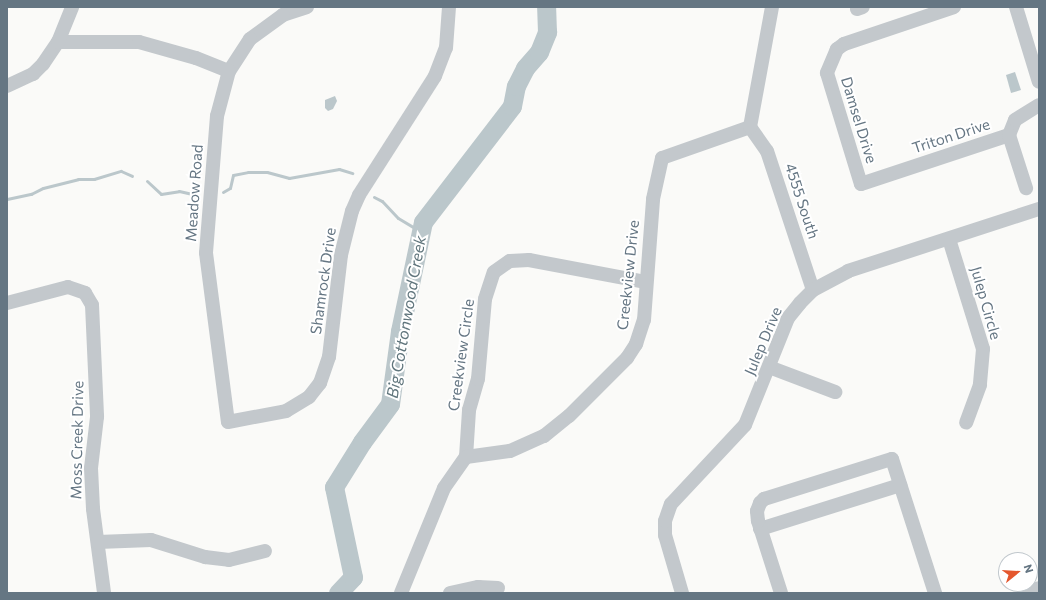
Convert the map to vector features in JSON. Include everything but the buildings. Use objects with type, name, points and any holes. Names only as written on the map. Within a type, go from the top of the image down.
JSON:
[{"type":"street","points":[[7,86],[33,74],[50,55],[58,42],[72,7]]},
{"type":"street","name":"Meadow Road","points":[[228,422],[206,236],[217,116],[229,71],[240,52],[259,31],[283,15],[307,7]]},
{"type":"street","name":"Shamrock Drive","points":[[228,422],[286,411],[309,397],[320,383],[329,357],[341,255],[352,211],[359,195],[435,76],[446,48],[449,7]]},
{"type":"street","points":[[750,127],[772,7]]},
{"type":"street","name":"Damsel Drive","points":[[861,184],[828,73],[837,48],[844,44],[954,7]]},
{"type":"street","points":[[1016,7],[1037,63],[1039,82]]},
{"type":"street","points":[[58,42],[138,42],[196,58],[229,71]]},
{"type":"street","name":"Triton Drive","points":[[861,184],[1009,136],[1015,120],[1039,105]]},
{"type":"street","name":"Creekview Drive","points":[[466,458],[510,451],[528,443],[558,426],[627,358],[636,344],[644,320],[645,282],[653,199],[662,158],[750,127]]},
{"type":"street","name":"4555 South","points":[[750,127],[767,151],[813,290]]},
{"type":"street","points":[[1009,136],[1026,188]]},
{"type":"street","name":"Julep Drive","points":[[682,593],[666,535],[665,521],[671,504],[745,425],[788,318],[813,290],[848,272],[1039,209]]},
{"type":"street","name":"Julep Circle","points":[[949,239],[983,349],[980,385],[966,423]]},
{"type":"street","name":"Creekview Circle","points":[[466,458],[469,410],[478,379],[485,299],[494,272],[510,261],[529,260],[645,282]]},
{"type":"street","name":"Moss Creek Drive","points":[[7,303],[64,288],[81,291],[88,296],[93,309],[97,417],[91,468],[104,593]]},
{"type":"street","points":[[769,367],[835,392]]},
{"type":"street","points":[[403,593],[444,488],[466,458]]},
{"type":"street","points":[[781,593],[760,529],[757,511],[764,499],[892,459],[935,593]]},
{"type":"street","points":[[760,529],[900,485]]},
{"type":"street","points":[[98,542],[144,539],[205,557],[229,560],[265,551]]},
{"type":"street","points":[[450,593],[478,587],[498,588]]},
{"type":"street","points":[[1024,593],[1039,588]]},
{"type":"shaded area","points":[[1015,72],[1021,90],[1011,93],[1006,75]]},
{"type":"shaded area","points":[[335,96],[337,101],[333,109],[328,111],[325,108],[325,100]]},
{"type":"waterway","name":"Big Cottonwood Creek","points":[[338,593],[353,577],[334,487],[362,442],[390,404],[400,331],[423,222],[512,106],[516,86],[525,68],[539,52],[547,32],[546,7]]},
{"type":"waterway","points":[[223,192],[230,188],[233,175],[248,172],[267,172],[289,178],[339,169],[352,173]]},
{"type":"waterway","points":[[7,199],[31,194],[43,188],[78,179],[94,179],[121,171],[132,176]]},
{"type":"waterway","points":[[147,181],[161,194],[179,191],[196,195]]},
{"type":"waterway","points":[[374,197],[382,201],[398,218],[421,232]]}]
